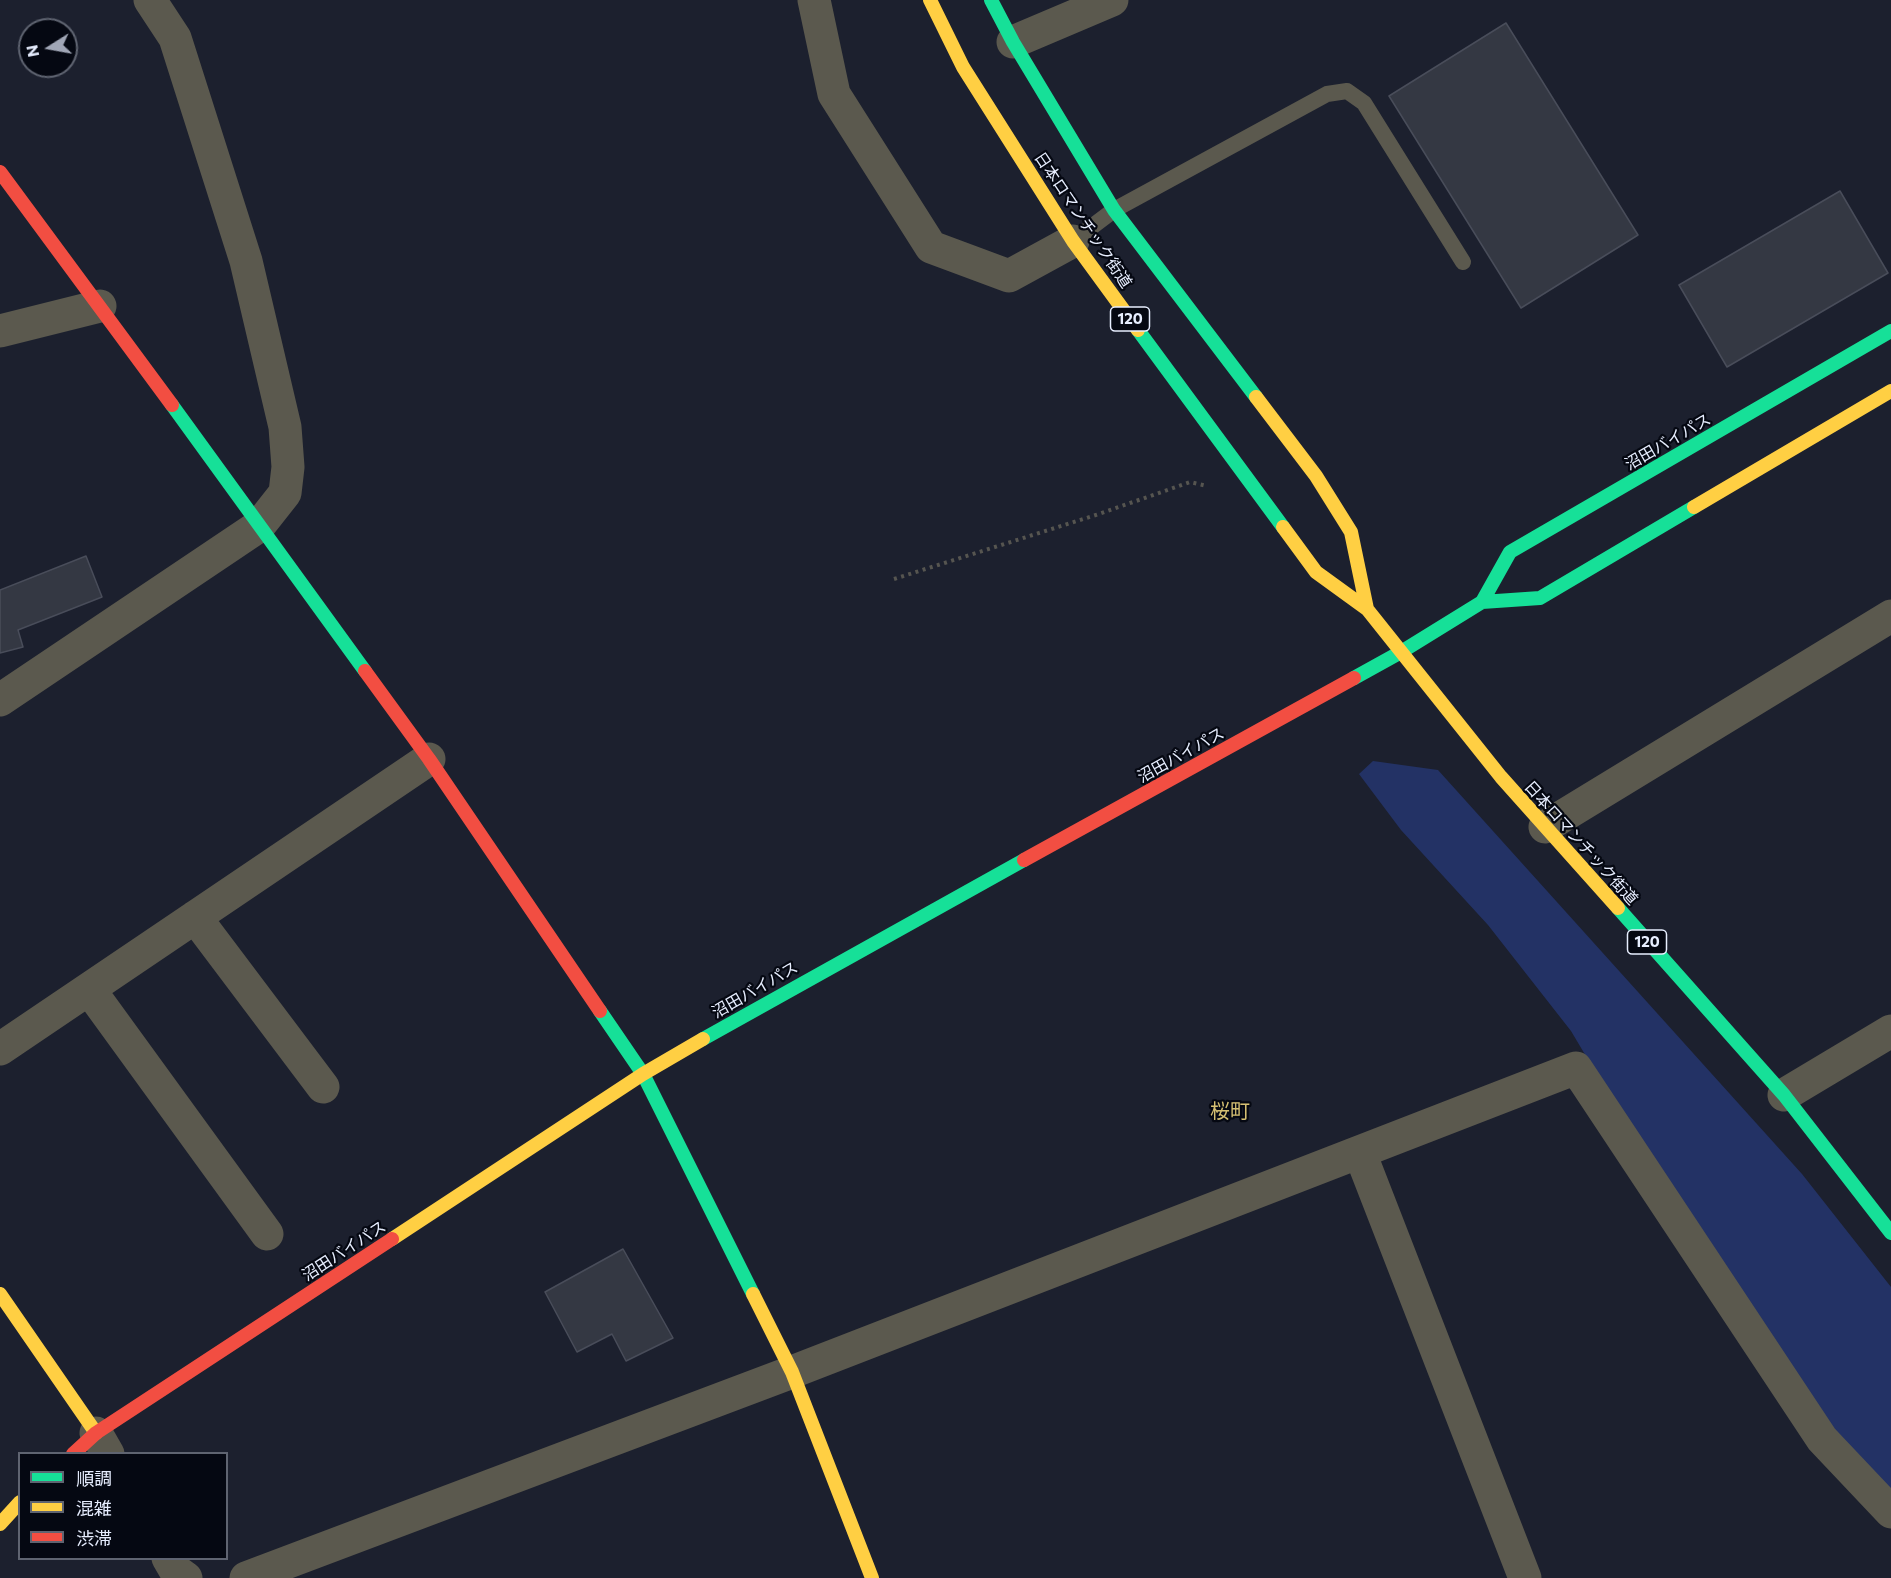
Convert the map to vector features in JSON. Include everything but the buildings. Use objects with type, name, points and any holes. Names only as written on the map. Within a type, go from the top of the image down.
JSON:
[{"type":"main road","name":"日本ロマンチック街道","points":[[930,0],[963,67],[1073,241],[1316,572],[1367,609],[1501,777],[1784,1095],[1891,1233]]},
{"type":"main road","name":"日本ロマンチック街道","points":[[991,0],[1012,42],[1114,210],[1316,476],[1351,532],[1367,609]]},
{"type":"main road","points":[[0,172],[429,759],[643,1074],[792,1372],[872,1578]]},
{"type":"main road","name":"沼田バイパス","points":[[1482,602],[1510,552],[1891,331]]},
{"type":"main road","name":"沼田バイパス","points":[[92,1447],[643,1074],[776,997],[1401,652],[1482,602],[1540,598],[1891,391]]},
{"type":"main road","points":[[0,1294],[92,1447]]},
{"type":"main road","points":[[0,1524],[18,1504]]},
{"type":"street","points":[[0,700],[259,526],[285,493],[288,467],[285,427],[268,350],[235,228],[175,38],[150,0]]},
{"type":"street","points":[[814,0],[834,94],[931,247],[1009,276],[1073,241]]},
{"type":"street","points":[[1012,42],[1112,0]]},
{"type":"street","points":[[0,331],[100,306]]},
{"type":"street","points":[[1545,827],[1891,616]]},
{"type":"street","points":[[0,1049],[429,759]]},
{"type":"street","points":[[195,917],[323,1087]]},
{"type":"street","points":[[89,989],[267,1234]]},
{"type":"street","points":[[1784,1095],[1891,1031]]},
{"type":"street","points":[[246,1578],[792,1372],[1576,1068],[1822,1439],[1891,1512]]},
{"type":"street","points":[[1360,1153],[1525,1578]]},
{"type":"street","points":[[169,1560],[175,1570],[186,1578]]},
{"type":"lane","points":[[1073,241],[1114,210],[1327,94],[1347,91],[1364,103],[1463,262]]},
{"type":"path","points":[[894,579],[1190,482],[1212,487]]},
{"type":"shaded area","points":[[1373,761],[1438,770],[1802,1174],[1891,1287],[1891,1495],[1825,1421],[1621,1115],[1571,1031],[1488,925],[1401,830],[1359,774]]},
{"type":"traffic: fast","points":[[991,0],[1013,42],[1114,210],[1256,397]]},
{"type":"traffic: fast","points":[[1138,330],[1283,527]]},
{"type":"traffic: fast","points":[[1482,602],[1510,552],[1891,331]]},
{"type":"traffic: fast","points":[[172,405],[365,671]]},
{"type":"traffic: fast","points":[[1354,678],[1482,602],[1540,598],[1694,507]]},
{"type":"traffic: fast","points":[[703,1039],[1024,860]]},
{"type":"traffic: fast","points":[[1618,908],[1784,1095],[1891,1233]]},
{"type":"traffic: fast","points":[[600,1011],[643,1074],[753,1294]]},
{"type":"traffic: slow","points":[[930,0],[963,67],[1073,241],[1138,330]]},
{"type":"traffic: slow","points":[[1694,507],[1891,391]]},
{"type":"traffic: slow","points":[[1256,397],[1316,476],[1351,532],[1367,609]]},
{"type":"traffic: slow","points":[[1283,527],[1316,572],[1367,609],[1501,777],[1618,908]]},
{"type":"traffic: slow","points":[[392,1239],[643,1074],[703,1039]]},
{"type":"traffic: slow","points":[[0,1294],[96,1433]]},
{"type":"traffic: slow","points":[[753,1294],[792,1372],[872,1578]]},
{"type":"traffic: slow","points":[[0,1524],[18,1504]]},
{"type":"traffic: jam","points":[[0,172],[172,405]]},
{"type":"traffic: jam","points":[[365,671],[429,759],[600,1011]]},
{"type":"traffic: jam","points":[[1024,860],[1354,678]]},
{"type":"traffic: jam","points":[[75,1452],[96,1433],[392,1239]]},
{"type":"district","name":"桜町","points":[[1230,1111]]}]
